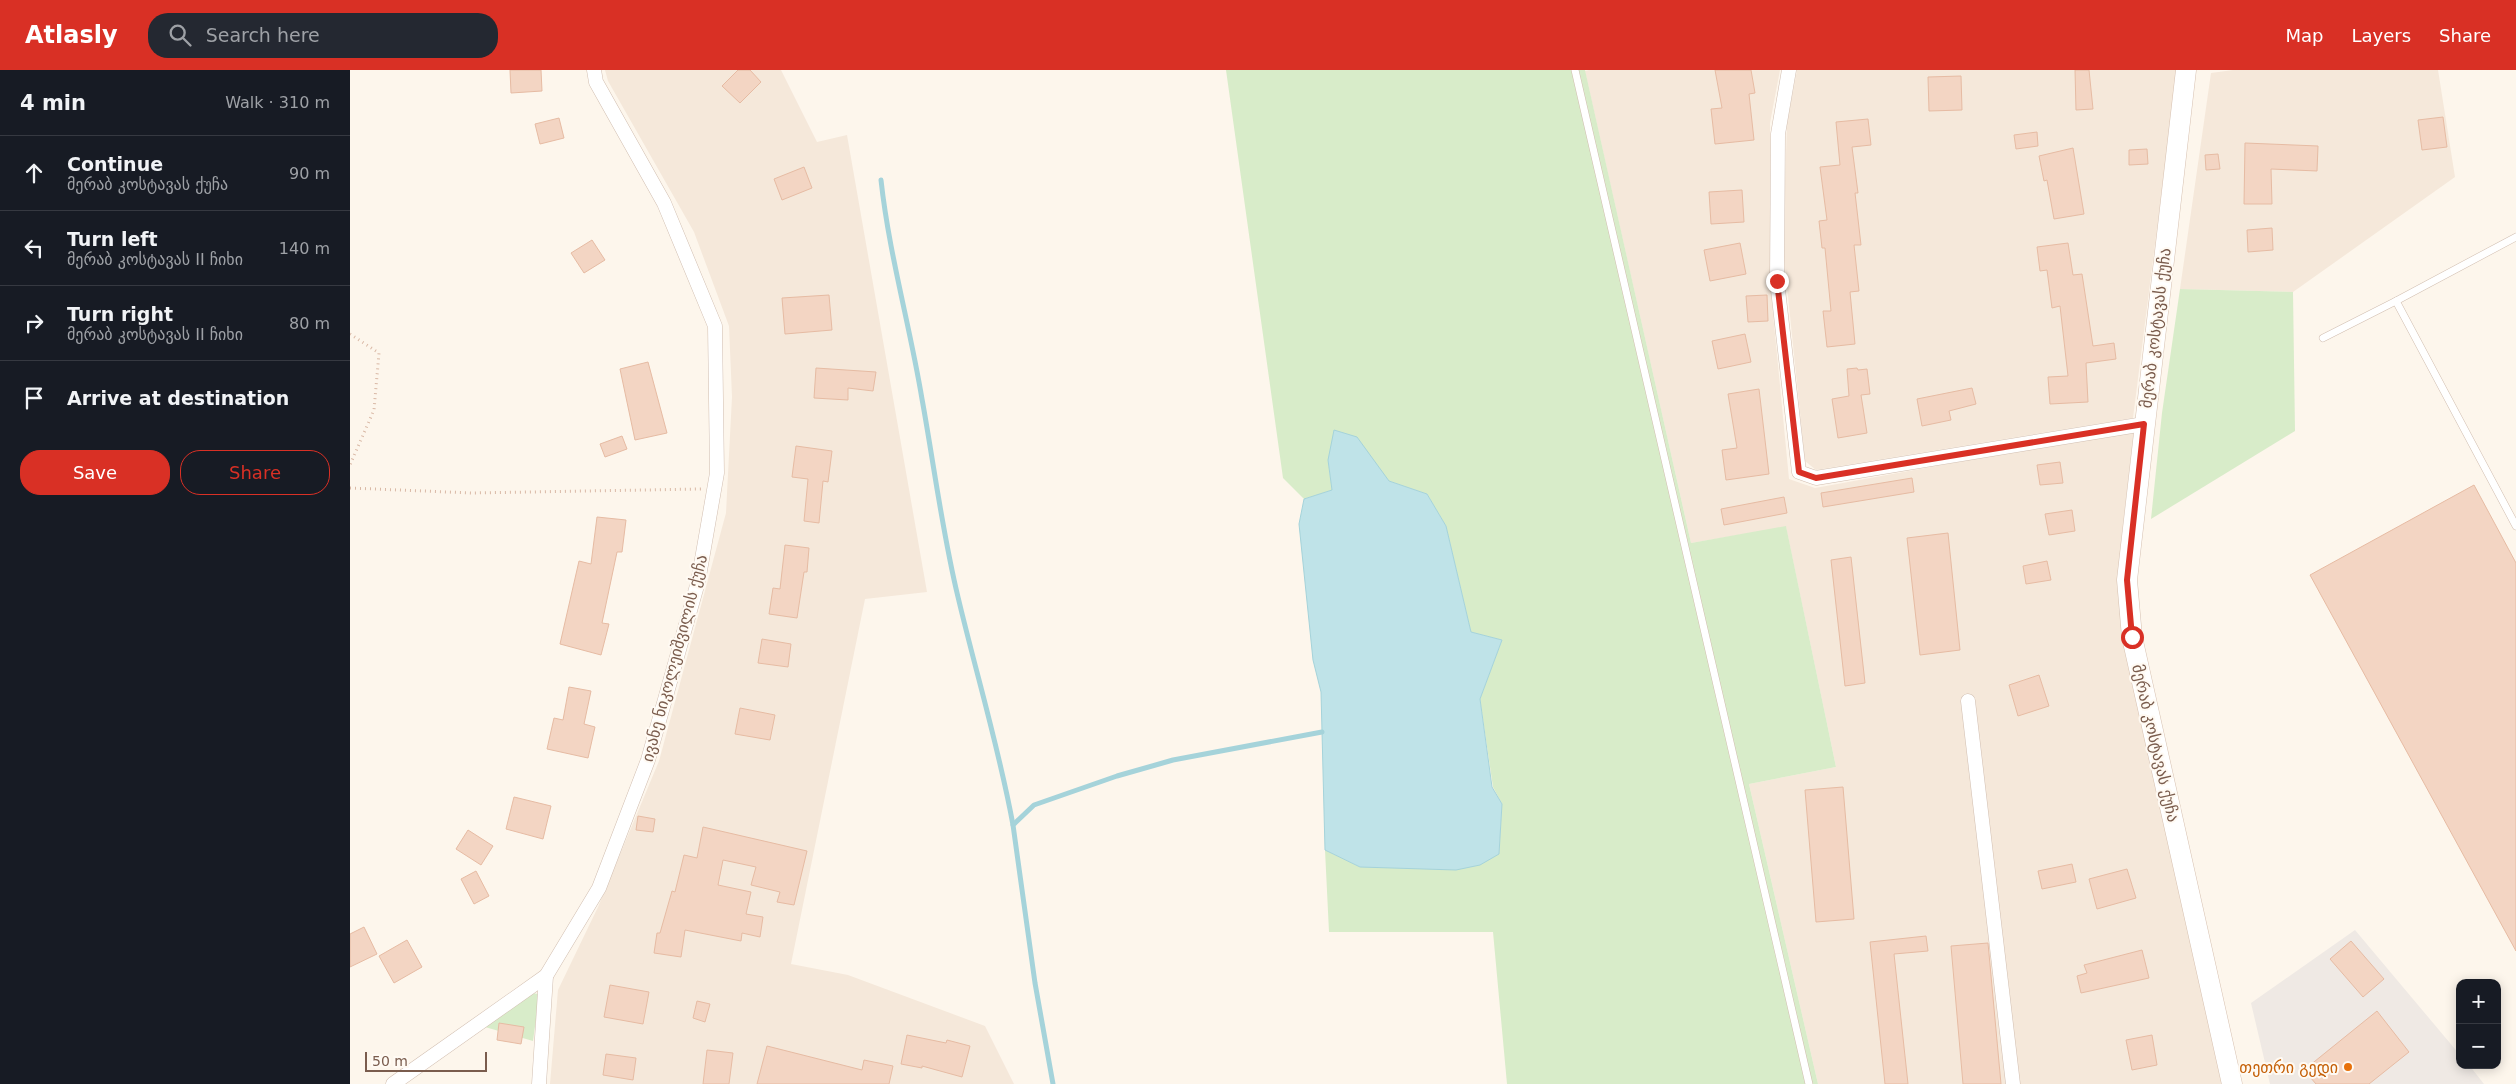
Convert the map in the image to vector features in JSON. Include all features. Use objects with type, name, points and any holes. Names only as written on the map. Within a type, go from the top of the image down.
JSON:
[{"type":"main road","name":"მერაბ კოსტავას ქუჩა","points":[[2186,70],[2127,580],[2132,637],[2232,1084]]},
{"type":"street","name":"ივანე ნიკოლეიშვილის ქუჩა","points":[[393,1084],[546,976],[598,888],[648,760],[698,582],[717,473],[715,326],[664,204],[596,82],[594,70]]},
{"type":"street","points":[[1789,70],[1778,134],[1777,281],[1799,472],[1816,478],[2144,424]]},
{"type":"street","points":[[1968,701],[2013,1084]]},
{"type":"street","points":[[539,1084],[546,976]]},
{"type":"lane","points":[[1575,70],[1809,1084]]},
{"type":"lane","points":[[2323,338],[2516,237]]},
{"type":"lane","points":[[2396,301],[2516,526]]},
{"type":"path","points":[[350,334],[379,353],[374,410],[350,465]]},
{"type":"path","points":[[350,488],[472,493],[714,489]]},
{"type":"shaded area","points":[[605,70],[781,70],[817,142],[847,135],[927,592],[865,599],[791,964],[848,975],[985,1026],[1014,1084],[550,1084],[558,990],[598,907],[659,761],[726,513],[732,397],[729,326],[694,232],[608,81]]},
{"type":"shaded area","points":[[1780,70],[1770,123],[1770,282],[1789,479],[1815,488],[2134,430],[2121,541],[2120,611],[2223,1084],[1818,1084],[1749,784],[1836,767],[1786,527],[1691,543],[1585,71]]},
{"type":"shaded area","points":[[1797,70],[2177,70],[2133,418],[1816,470],[1805,461],[1783,248],[1787,123]]},
{"type":"shaded area","points":[[2233,70],[2438,70],[2455,177],[2293,292],[2180,289],[2211,73]]},
{"type":"shaded area","points":[[2355,930],[2456,1050],[2456,1069],[2472,1069],[2484,1084],[2270,1084],[2251,1003]]},
{"type":"green space","points":[[1226,70],[1585,70],[1691,543],[1786,526],[1836,767],[1749,784],[1818,1084],[1507,1084],[1493,932],[1329,932],[1325,850],[1360,867],[1499,854],[1502,804],[1493,787],[1480,699],[1502,640],[1471,632],[1446,526],[1427,494],[1389,481],[1373,463],[1328,460],[1332,490],[1304,499],[1283,478]]},
{"type":"green space","points":[[2180,289],[2293,292],[2295,431],[2151,519],[2162,413]]},
{"type":"green space","points":[[532,993],[538,994],[539,998],[533,1041],[485,1027]]},
{"type":"water","points":[[1334,430],[1357,437],[1389,481],[1427,494],[1446,526],[1471,632],[1502,640],[1480,699],[1492,787],[1502,804],[1499,854],[1480,865],[1456,870],[1360,867],[1325,850],[1321,692],[1313,660],[1299,524],[1304,499],[1332,490],[1328,460]]},
{"type":"building","points":[[510,70],[541,70],[542,91],[511,93]]},
{"type":"building","points":[[738,70],[750,70],[761,82],[740,103],[722,86]]},
{"type":"building","points":[[1715,70],[1751,70],[1755,93],[1749,94],[1754,140],[1715,144],[1711,109],[1722,108]]},
{"type":"building","points":[[2075,70],[2089,70],[2093,109],[2076,110]]},
{"type":"building","points":[[1961,76],[1962,110],[1929,111],[1928,77]]},
{"type":"building","points":[[2443,117],[2447,147],[2422,150],[2418,120]]},
{"type":"building","points":[[559,118],[564,138],[540,144],[535,124]]},
{"type":"building","points":[[1868,119],[1871,145],[1852,147],[1858,193],[1855,193],[1861,245],[1854,245],[1859,291],[1850,292],[1855,344],[1827,347],[1823,311],[1831,311],[1825,248],[1822,248],[1819,221],[1827,220],[1820,167],[1840,165],[1836,122]]},
{"type":"building","points":[[2037,132],[2038,146],[2016,149],[2014,135]]},
{"type":"building","points":[[2245,143],[2318,146],[2317,171],[2271,169],[2272,204],[2244,204]]},
{"type":"building","points":[[2073,148],[2084,214],[2054,219],[2047,180],[2044,181],[2039,156]]},
{"type":"building","points":[[2147,149],[2148,164],[2129,165],[2129,150]]},
{"type":"building","points":[[2218,154],[2220,169],[2206,170],[2205,155]]},
{"type":"building","points":[[804,167],[812,188],[782,200],[774,179]]},
{"type":"building","points":[[1742,190],[1744,222],[1711,224],[1709,192]]},
{"type":"building","points":[[2272,228],[2273,250],[2248,252],[2247,230]]},
{"type":"building","points":[[592,240],[605,260],[584,273],[571,253]]},
{"type":"building","points":[[1740,243],[1746,274],[1710,281],[1704,250]]},
{"type":"building","points":[[2068,243],[2073,275],[2082,274],[2093,346],[2114,343],[2116,359],[2086,363],[2088,402],[2050,404],[2048,377],[2068,376],[2060,306],[2052,308],[2047,270],[2040,271],[2037,247]]},
{"type":"building","points":[[829,295],[832,330],[785,334],[782,298]]},
{"type":"building","points":[[1767,295],[1768,321],[1748,322],[1746,296]]},
{"type":"building","points":[[1745,334],[1751,362],[1718,369],[1712,341]]},
{"type":"building","points":[[648,362],[667,433],[635,440],[620,369]]},
{"type":"building","points":[[816,368],[876,372],[873,391],[848,388],[848,400],[814,398]]},
{"type":"building","points":[[1857,368],[1858,370],[1867,369],[1870,394],[1861,395],[1867,433],[1838,438],[1832,399],[1849,396],[1847,369]]},
{"type":"building","points":[[1972,388],[1976,404],[1949,411],[1951,420],[1922,426],[1917,399]]},
{"type":"building","points":[[1759,389],[1769,474],[1726,480],[1722,450],[1737,448],[1728,394]]},
{"type":"building","points":[[622,436],[627,449],[605,457],[600,444]]},
{"type":"building","points":[[796,446],[832,451],[828,482],[823,481],[819,523],[804,521],[808,479],[792,477]]},
{"type":"building","points":[[2060,462],[2063,483],[2040,485],[2037,465]]},
{"type":"building","points":[[1912,478],[1914,492],[1823,507],[1821,493]]},
{"type":"building","points":[[2474,485],[2516,563],[2516,951],[2310,575]]},
{"type":"building","points":[[1784,497],[1787,513],[1724,525],[1721,509]]},
{"type":"building","points":[[2072,510],[2075,531],[2049,535],[2045,514]]},
{"type":"building","points":[[597,517],[626,520],[622,552],[617,552],[602,623],[609,624],[601,655],[560,644],[579,561],[591,564]]},
{"type":"building","points":[[1948,533],[1960,650],[1920,655],[1907,538]]},
{"type":"building","points":[[785,545],[809,548],[807,572],[804,572],[797,618],[769,614],[773,588],[780,589]]},
{"type":"building","points":[[1851,557],[1865,683],[1845,686],[1831,560]]},
{"type":"building","points":[[2047,561],[2051,580],[2026,584],[2023,566]]},
{"type":"building","points":[[762,639],[791,644],[788,667],[758,663]]},
{"type":"building","points":[[2039,675],[2049,706],[2018,716],[2009,685]]},
{"type":"building","points":[[569,687],[591,691],[584,724],[595,727],[588,758],[547,749],[554,718],[563,720]]},
{"type":"building","points":[[740,708],[775,715],[770,740],[735,734]]},
{"type":"building","points":[[1843,787],[1854,919],[1816,922],[1805,790]]},
{"type":"building","points":[[514,797],[551,806],[543,839],[506,829]]},
{"type":"building","points":[[638,816],[655,819],[653,832],[636,830]]},
{"type":"building","points":[[703,827],[807,851],[794,905],[777,902],[780,892],[751,885],[756,867],[723,860],[718,885],[751,892],[746,914],[763,917],[760,937],[742,933],[741,941],[685,930],[681,957],[654,953],[657,933],[660,933],[672,891],[675,892],[684,855],[697,858]]},
{"type":"building","points":[[468,830],[493,846],[481,865],[456,849]]},
{"type":"building","points":[[2072,864],[2076,882],[2042,889],[2038,871]]},
{"type":"building","points":[[2127,869],[2136,898],[2097,909],[2089,879]]},
{"type":"building","points":[[476,871],[489,896],[474,904],[461,879]]},
{"type":"building","points":[[364,927],[377,954],[350,967],[350,934]]},
{"type":"building","points":[[1926,936],[1928,951],[1894,954],[1908,1084],[1885,1084],[1870,942]]},
{"type":"building","points":[[407,940],[422,967],[394,983],[379,956]]},
{"type":"building","points":[[2351,941],[2384,979],[2363,997],[2330,959]]},
{"type":"building","points":[[1988,943],[2001,1084],[1963,1084],[1951,946]]},
{"type":"building","points":[[2142,950],[2149,978],[2081,993],[2077,976],[2087,973],[2084,965]]},
{"type":"building","points":[[610,985],[649,992],[643,1024],[604,1017]]},
{"type":"building","points":[[697,1001],[710,1004],[705,1022],[693,1018]]},
{"type":"building","points":[[2377,1011],[2409,1052],[2369,1084],[2316,1084],[2304,1070]]},
{"type":"building","points":[[499,1023],[524,1027],[521,1044],[497,1040]]},
{"type":"building","points":[[907,1035],[946,1043],[947,1040],[970,1046],[962,1077],[922,1066],[922,1068],[901,1064]]},
{"type":"building","points":[[2152,1035],[2157,1065],[2132,1070],[2126,1040]]},
{"type":"building","points":[[767,1046],[862,1070],[864,1060],[893,1066],[889,1084],[757,1084]]},
{"type":"building","points":[[707,1050],[733,1053],[729,1084],[703,1084]]},
{"type":"building","points":[[606,1054],[636,1058],[633,1080],[603,1075]]},
{"type":"waterway","points":[[881,180],[894,263],[917,372],[952,572],[994,739],[1013,825]]},
{"type":"waterway","points":[[1053,1084],[1035,983],[1013,825],[1034,805],[1117,776],[1173,760],[1322,732]]},
{"type":"place","name":"თეთრი გედი","points":[[2348,1067]]},
{"type":"route","points":[[1777,281],[1799,472],[1816,478],[1944,455],[2144,424],[2127,580],[2132,637]]}]
